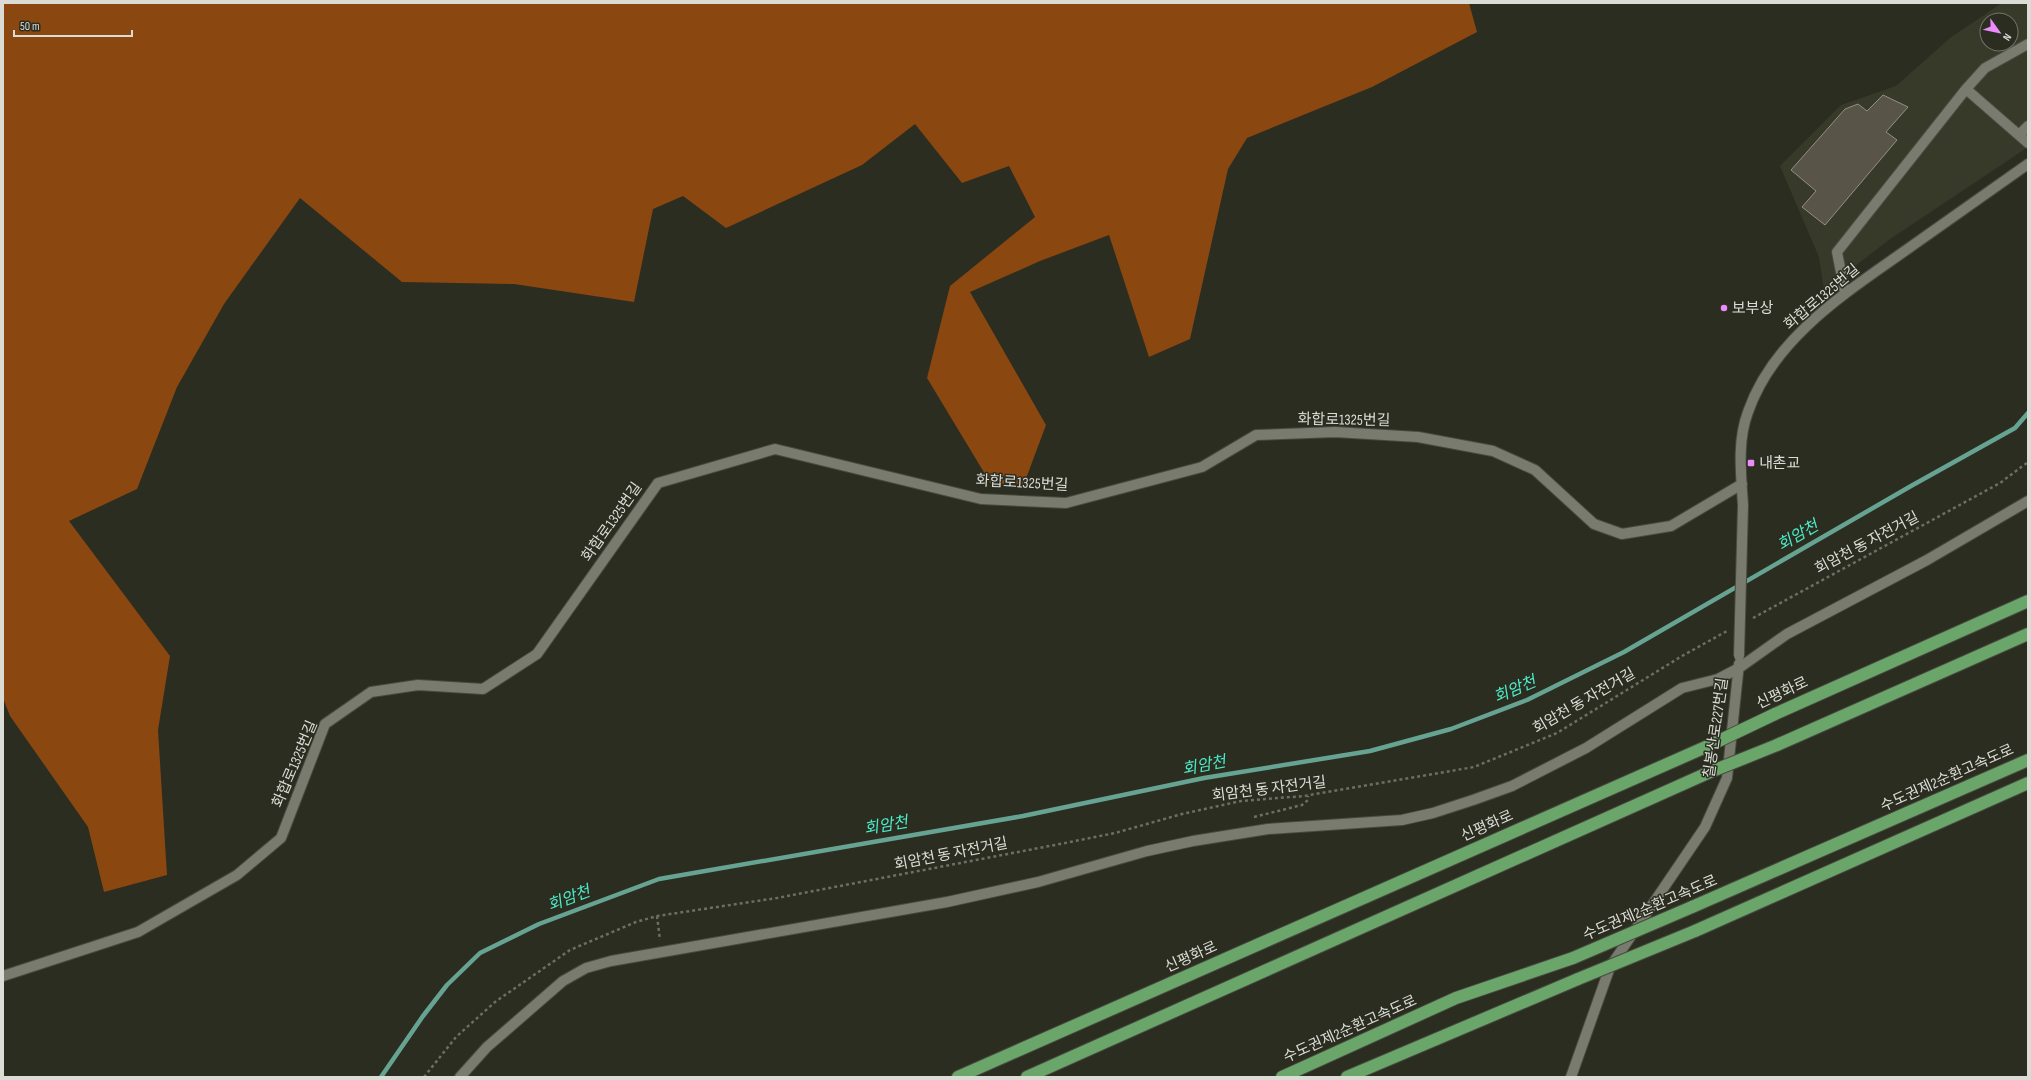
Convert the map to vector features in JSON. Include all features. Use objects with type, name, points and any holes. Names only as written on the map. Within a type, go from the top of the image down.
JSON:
[{"type":"highway","name":"신평화로","points":[[958,1077],[1708,746],[1775,714],[2028,601]]},
{"type":"highway","points":[[1027,1077],[1710,772],[1777,745],[2028,634]]},
{"type":"highway","name":"수도권제2순환고속도로","points":[[1282,1077],[1456,998],[1573,958],[2028,760]]},
{"type":"highway","points":[[1347,1077],[1695,931],[2028,783]]},
{"type":"street","points":[[1845,293],[1837,252],[1966,89],[1985,68],[2028,44]]},
{"type":"street","points":[[1966,89],[2028,143]]},
{"type":"street","points":[[2018,135],[2028,126]]},
{"type":"street","name":"화합로1325번길","points":[[3,976],[138,932],[237,875],[280,838],[325,724],[371,692],[418,684],[483,689],[538,654],[658,484],[775,449],[981,499],[1066,503],[1202,467],[1256,435],[1335,432],[1418,437],[1493,451],[1535,470],[1594,524],[1622,534],[1671,526],[1742,484],[1740,453],[1747,412],[1761,382],[1780,355],[1808,325],[1845,293],[2028,164]]},
{"type":"street","name":"칠봉산로227번길","points":[[1571,1077],[1610,967],[1705,827],[1727,778],[1739,668],[1743,505],[1742,484]]},
{"type":"street","points":[[460,1077],[487,1047],[563,981],[586,968],[611,961],[954,900],[1038,882],[1147,851],[1193,841],[1268,829],[1402,820],[1433,813],[1512,786],[1586,748],[1682,688],[1718,679],[1739,668],[1787,634],[1927,560],[2028,501]]},
{"type":"path","name":"회암천 동 자전거길","points":[[1752,618],[1993,487],[2028,462]]},
{"type":"path","name":"회암천 동 자전거길","points":[[424,1077],[462,1032],[495,1002],[537,971],[570,950],[601,936],[656,916],[777,898],[1060,844],[1115,833],[1204,809],[1241,801],[1304,796],[1474,767],[1556,733],[1682,656],[1731,630]]},
{"type":"path","points":[[656,916],[662,952]]},
{"type":"shaded area","points":[[3,3],[1469,3],[1477,32],[1372,87],[1247,138],[1228,169],[1190,339],[1149,357],[1109,235],[1040,261],[970,292],[1046,425],[1024,484],[991,484],[927,378],[950,286],[1035,217],[1009,166],[962,183],[915,124],[862,165],[726,228],[683,196],[653,209],[634,302],[514,284],[402,282],[300,198],[224,304],[177,387],[137,489],[69,521],[170,656],[158,730],[167,875],[104,892],[88,827],[10,716],[3,698]]},
{"type":"shaded area","points":[[2002,3],[2028,3],[2028,147],[1890,239],[1824,290],[1819,257],[1780,166],[1841,105],[1896,86],[1950,38],[1979,18],[1979,52],[2019,52],[2019,12],[1989,12]]},
{"type":"building","points":[[1883,95],[1908,107],[1886,132],[1897,140],[1825,225],[1802,207],[1816,191],[1791,170],[1845,109],[1858,104],[1867,111]]},
{"type":"waterway","name":"회암천","points":[[381,1077],[423,1016],[447,985],[480,953],[539,924],[659,879],[1023,816],[1204,778],[1370,751],[1451,729],[1527,700],[1624,652],[1911,486],[2015,428],[2028,413]]},
{"type":"place","name":"보부상","points":[[1724,308]]},
{"type":"place","name":"내촌교","points":[[1751,463]]}]
